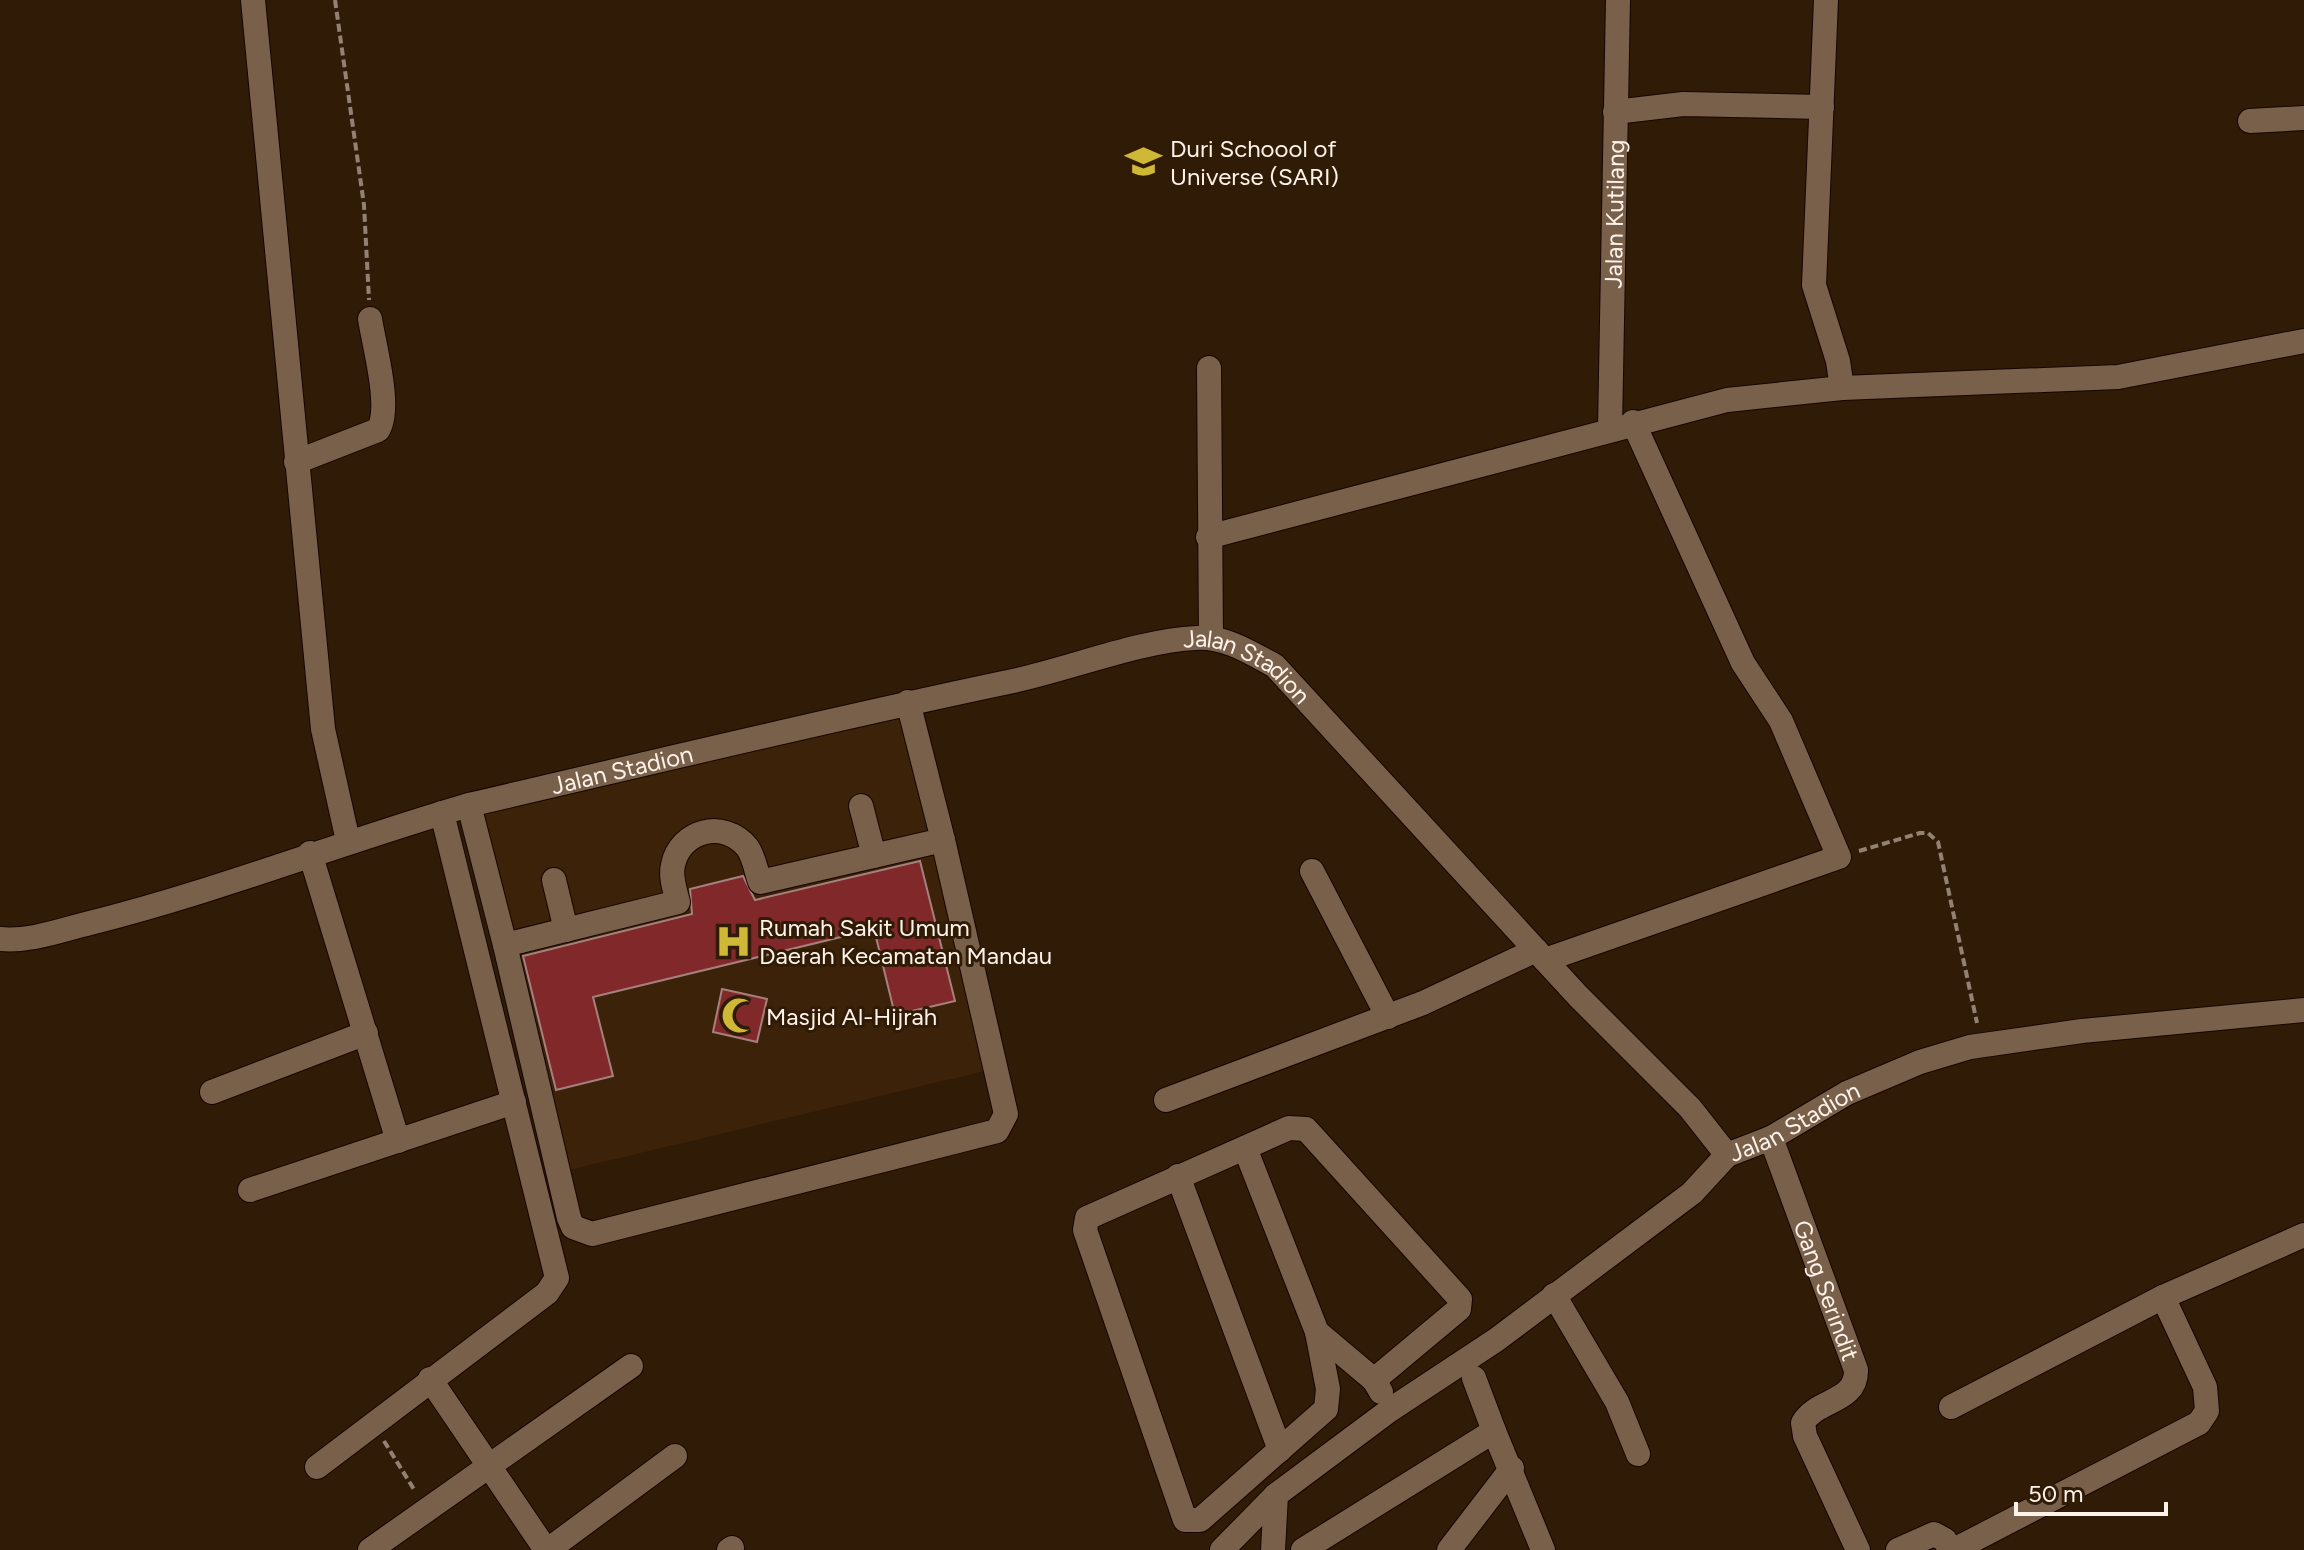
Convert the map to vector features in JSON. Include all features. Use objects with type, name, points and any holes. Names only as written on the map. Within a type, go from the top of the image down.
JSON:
[{"type":"street","points":[[253,0],[323,729],[348,841]]},
{"type":"street","name":"Jalan Kutilang","points":[[1618,0],[1615,112],[1622,425]]},
{"type":"street","points":[[1826,0],[1814,285],[1838,361],[1842,388]]},
{"type":"street","points":[[1615,112],[1683,104],[1822,107]]},
{"type":"street","points":[[2250,121],[2304,118]]},
{"type":"street","points":[[296,462],[381,426],[384,410],[370,319]]},
{"type":"street","points":[[1208,537],[1622,425],[1727,400],[1842,388],[2118,377],[2304,341]]},
{"type":"street","points":[[1209,368],[1211,638]]},
{"type":"street","points":[[1166,1100],[1388,1017],[1540,955],[1839,857],[1781,721],[1743,663],[1622,425]]},
{"type":"street","name":"Jalan Stadion","points":[[0,939],[28,938],[141,910],[310,853],[469,805],[908,702],[1017,680],[1168,641],[1211,638],[1244,648],[1275,666],[1540,955],[1690,1108],[1727,1155],[1771,1138],[1847,1093],[1920,1062],[1982,1045],[2082,1031],[2304,1010]]},
{"type":"street","points":[[469,805],[569,1218],[573,1227],[592,1234],[997,1131],[1006,1114],[908,702]]},
{"type":"street","points":[[861,806],[874,856]]},
{"type":"street","points":[[317,1467],[547,1293],[557,1278],[442,813]]},
{"type":"street","points":[[505,945],[678,902],[671,877],[673,863],[688,839],[698,833],[714,830],[737,838],[748,848],[760,882],[943,840]]},
{"type":"street","points":[[310,853],[398,1141]]},
{"type":"street","points":[[1312,871],[1388,1017]]},
{"type":"street","points":[[554,880],[566,930]]},
{"type":"street","points":[[212,1092],[366,1033]]},
{"type":"street","points":[[250,1190],[514,1102]]},
{"type":"street","points":[[1245,1148],[1317,1332],[1328,1404],[1318,1418],[1200,1520],[1185,1520],[1181,1515],[1085,1230],[1090,1214],[1289,1128],[1306,1129],[1458,1295],[1459,1309],[1374,1380]]},
{"type":"street","name":"Gang Serindit","points":[[1771,1138],[1856,1370],[1856,1380],[1850,1392],[1809,1415],[1803,1423],[1805,1436],[1858,1550]]},
{"type":"street","points":[[1222,1550],[1276,1495],[1390,1410],[1496,1340],[1692,1193],[1727,1155]]},
{"type":"street","points":[[1178,1176],[1280,1450]]},
{"type":"street","points":[[1951,1407],[2163,1297],[2304,1235]]},
{"type":"street","points":[[1554,1295],[1617,1402],[1638,1454]]},
{"type":"street","points":[[1898,1550],[1934,1534],[1945,1540],[1952,1550],[2199,1423],[2207,1411],[2205,1387],[2163,1297]]},
{"type":"street","points":[[1317,1332],[1374,1380],[1390,1410]]},
{"type":"street","points":[[370,1550],[631,1366]]},
{"type":"street","points":[[1474,1378],[1543,1550]]},
{"type":"street","points":[[430,1379],[547,1550],[675,1456]]},
{"type":"street","points":[[1303,1550],[1494,1431]]},
{"type":"street","points":[[1449,1550],[1512,1468]]},
{"type":"street","points":[[1273,1550],[1276,1495]]},
{"type":"path","points":[[335,0],[364,205],[370,319]]},
{"type":"path","points":[[1839,857],[1920,833],[1928,833],[1938,842],[1982,1045]]},
{"type":"path","points":[[374,1425],[427,1510]]},
{"type":"shaded area","name":"Rumah Sakit Umum Daerah Kecamatan Mandau","points":[[902,711],[989,1070],[565,1171],[478,812]]},
{"type":"building","points":[[920,861],[955,1001],[895,1015],[874,929],[593,997],[613,1076],[556,1090],[523,956],[692,914],[690,889],[743,876],[755,900]]},
{"type":"building","name":"Masjid Al-Hijrah","points":[[722,989],[767,999],[757,1042],[713,1032]]},
{"type":"place","name":"Duri Schoool of Universe (SARI)","points":[[1144,162]]},
{"type":"place","name":"Rumah Sakit Umum Daerah Kecamatan Mandau","points":[[733,941]]},
{"type":"place","name":"Masjid Al-Hijrah","points":[[740,1016]]}]
